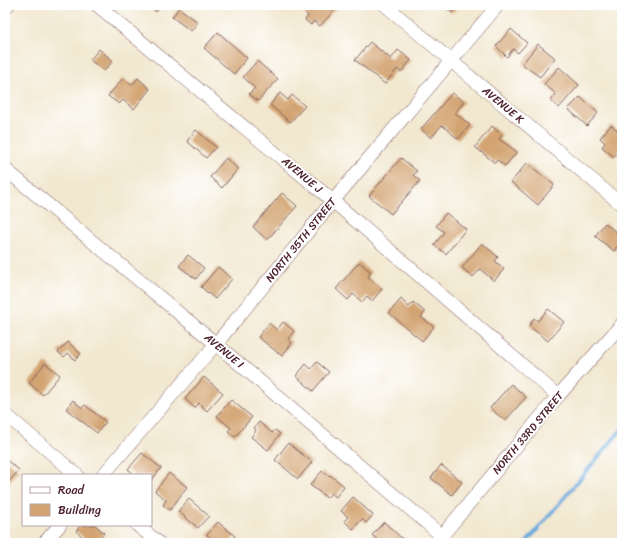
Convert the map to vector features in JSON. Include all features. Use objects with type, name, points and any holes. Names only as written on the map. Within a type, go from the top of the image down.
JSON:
[{"type":"street","points":[[5,8],[8,5]]},
{"type":"street","name":"AVENUE J","points":[[97,5],[333,201],[558,396]]},
{"type":"street","name":"AVENUE K","points":[[385,5],[622,205]]},
{"type":"street","name":"NORTH 35TH STREET","points":[[104,474],[216,344],[333,201],[498,5]]},
{"type":"street","name":"AVENUE I","points":[[5,169],[216,344],[439,539]]},
{"type":"street","name":"NORTH 33RD STREET","points":[[439,539],[558,396],[622,324]]},
{"type":"street","points":[[5,414],[76,474]]},
{"type":"street","points":[[44,543],[59,526]]},
{"type":"street","points":[[138,526],[159,543]]},
{"type":"building","points":[[148,5],[162,5],[156,12]]},
{"type":"building","points":[[307,5],[338,6],[320,26],[314,21],[311,25],[305,20],[308,16],[302,10]]},
{"type":"building","points":[[443,5],[459,5],[452,13]]},
{"type":"building","points":[[179,8],[198,22],[191,31],[172,17]]},
{"type":"building","points":[[511,29],[527,43],[518,53],[513,49],[507,57],[496,46]]},
{"type":"building","points":[[218,32],[247,58],[234,74],[204,48]]},
{"type":"building","points":[[370,42],[391,59],[398,50],[411,60],[401,72],[397,69],[385,84],[355,60]]},
{"type":"building","points":[[538,44],[555,58],[540,77],[522,64]]},
{"type":"building","points":[[99,49],[113,61],[104,71],[90,60]]},
{"type":"building","points":[[257,61],[278,79],[258,101],[249,94],[255,88],[243,77]]},
{"type":"building","points":[[559,67],[579,85],[559,108],[551,101],[556,94],[544,84]]},
{"type":"building","points":[[123,78],[132,85],[138,78],[150,89],[134,109],[123,100],[119,104],[108,96]]},
{"type":"building","points":[[280,93],[288,100],[292,95],[305,106],[290,122],[270,105]]},
{"type":"building","points":[[452,93],[464,102],[455,113],[470,125],[458,139],[442,125],[431,138],[421,129]]},
{"type":"building","points":[[580,97],[598,113],[587,126],[568,109]]},
{"type":"building","points":[[611,125],[622,134],[622,147],[614,157],[602,147],[605,143],[600,138]]},
{"type":"building","points":[[492,126],[502,135],[499,139],[517,152],[505,166],[497,160],[495,163],[475,147]]},
{"type":"building","points":[[196,130],[216,147],[206,158],[187,141]]},
{"type":"building","points":[[226,158],[238,169],[222,188],[210,177]]},
{"type":"building","points":[[401,158],[417,171],[413,175],[420,181],[391,214],[369,196]]},
{"type":"building","points":[[527,163],[554,185],[538,205],[511,182]]},
{"type":"building","points":[[282,193],[297,206],[267,240],[253,227]]},
{"type":"building","points":[[446,213],[466,229],[446,254],[434,245],[444,232],[436,226]]},
{"type":"building","points":[[605,223],[622,237],[622,240],[614,251],[595,236]]},
{"type":"building","points":[[482,243],[498,257],[495,261],[504,269],[494,281],[480,269],[473,277],[462,268]]},
{"type":"building","points":[[188,255],[204,268],[196,279],[179,266]]},
{"type":"building","points":[[359,262],[371,272],[368,277],[382,289],[372,301],[367,296],[362,302],[353,294],[348,300],[336,289]]},
{"type":"building","points":[[218,267],[232,279],[215,299],[201,287]]},
{"type":"building","points":[[401,299],[409,307],[413,302],[425,312],[421,317],[434,327],[422,341],[389,313]]},
{"type":"building","points":[[548,309],[564,322],[548,341],[529,326],[534,318],[538,321]]},
{"type":"building","points":[[283,322],[294,331],[288,339],[292,343],[282,356],[258,337],[269,323],[277,330]]},
{"type":"building","points":[[68,342],[81,354],[75,360],[68,353],[64,357],[58,352]]},
{"type":"building","points":[[317,362],[329,372],[313,391],[296,376],[306,364],[311,369]]},
{"type":"building","points":[[45,363],[60,375],[43,395],[29,383]]},
{"type":"building","points":[[204,377],[223,393],[207,411],[199,403],[195,408],[185,399]]},
{"type":"building","points":[[511,384],[526,397],[505,421],[490,408]]},
{"type":"building","points":[[73,400],[82,408],[85,405],[106,422],[97,433],[66,409]]},
{"type":"building","points":[[231,400],[252,417],[235,437],[228,431],[231,428],[217,416]]},
{"type":"building","points":[[259,422],[272,433],[275,430],[280,434],[268,450],[251,437],[256,430],[254,428]]},
{"type":"building","points":[[288,443],[312,462],[298,479],[275,460]]},
{"type":"building","points":[[142,453],[161,468],[152,480],[152,474],[134,474],[128,469]]},
{"type":"building","points":[[5,459],[19,470],[7,484],[5,482]]},
{"type":"building","points":[[441,465],[462,482],[452,495],[431,478]]},
{"type":"building","points":[[322,471],[329,476],[330,475],[344,486],[336,497],[331,493],[327,498],[310,485]]},
{"type":"building","points":[[169,473],[187,487],[170,510],[163,505],[166,500],[155,491]]},
{"type":"building","points":[[353,497],[373,515],[366,523],[362,519],[353,529],[344,521],[348,517],[341,511]]},
{"type":"building","points":[[189,499],[209,516],[198,528],[178,511]]},
{"type":"building","points":[[218,522],[235,536],[229,543],[216,543],[207,535]]},
{"type":"building","points":[[384,522],[406,542],[381,543],[372,535]]},
{"type":"building","points":[[80,526],[96,526],[104,533],[96,543],[81,543],[85,539],[76,531]]},
{"type":"waterway","points":[[526,543],[622,429]]}]
